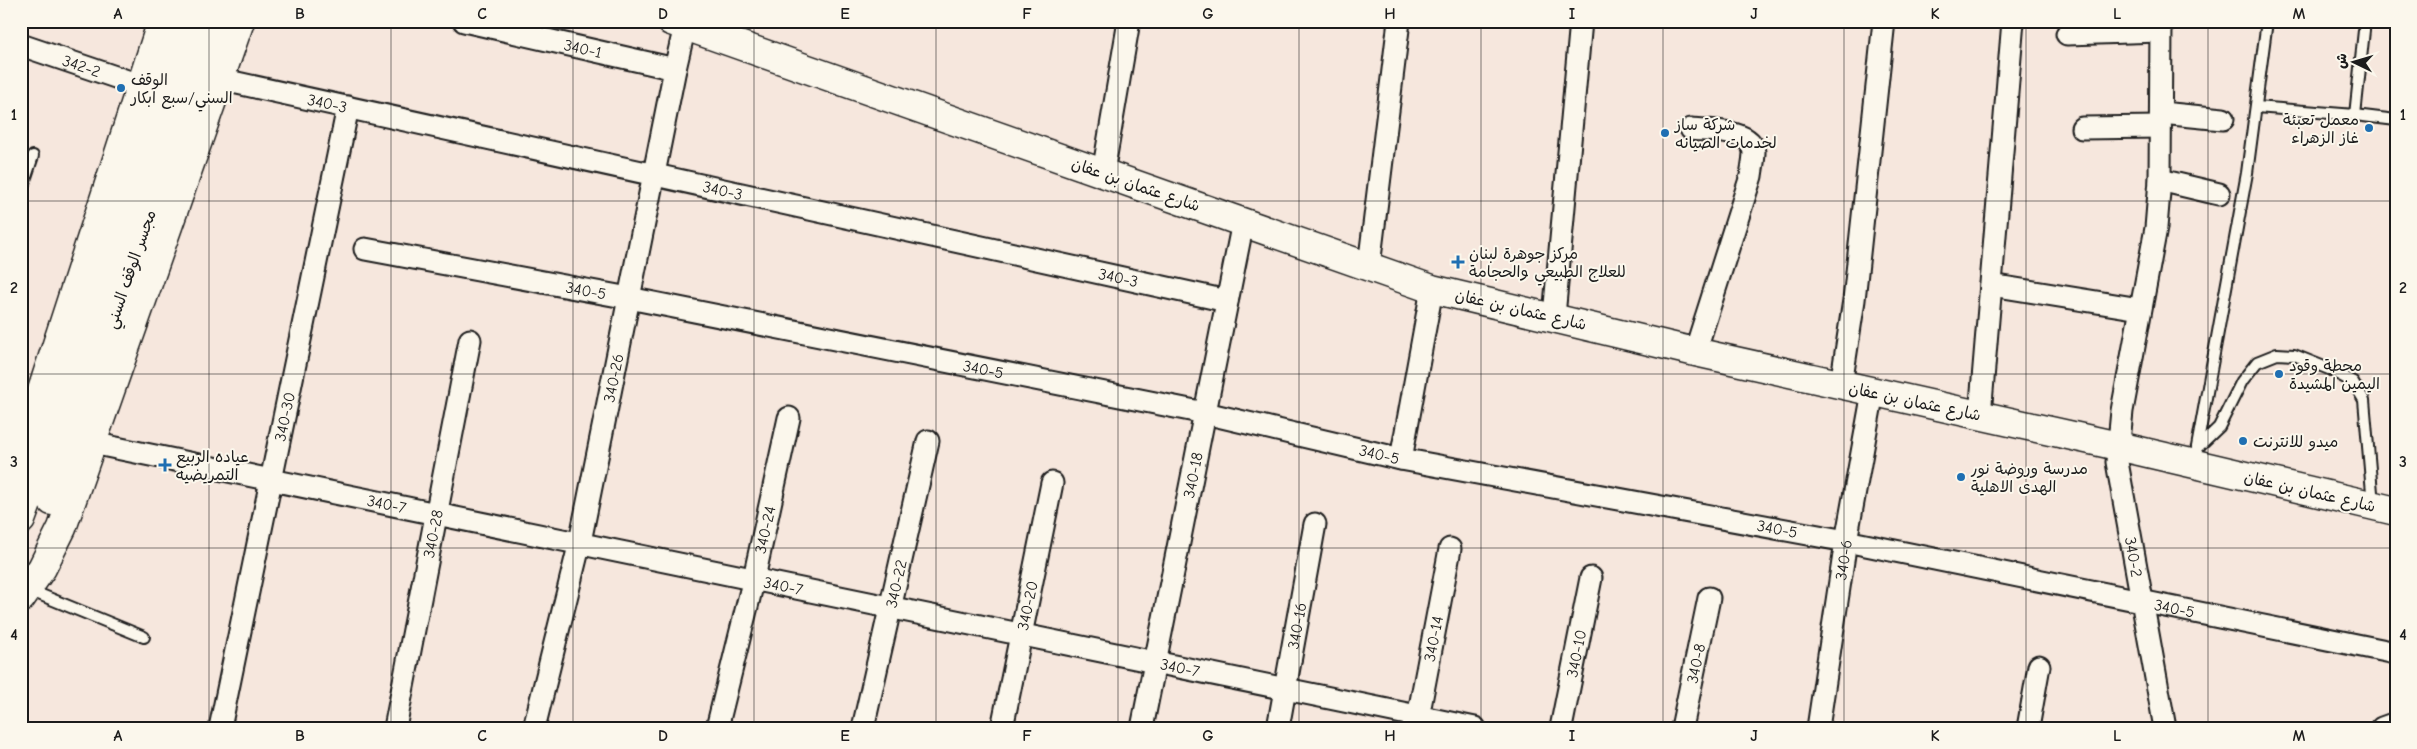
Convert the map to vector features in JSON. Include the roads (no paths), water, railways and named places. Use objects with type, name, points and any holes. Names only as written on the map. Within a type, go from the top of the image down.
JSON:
[{"type":"street","points":[[21,455],[162,21]]},
{"type":"street","name":"مجسر الوقف السني","points":[[31,515],[74,373],[190,21]]},
{"type":"street","name":"مجسر الوقف السني","points":[[31,515],[214,21]]},
{"type":"street","points":[[23,592],[46,561],[62,528],[240,21]]},
{"type":"street","name":"340-1","points":[[464,21],[675,69]]},
{"type":"street","points":[[1104,173],[1129,21]]},
{"type":"street","points":[[1369,266],[1399,21]]},
{"type":"street","points":[[1554,316],[1581,21]]},
{"type":"street","points":[[1841,385],[1854,300],[1884,21]]},
{"type":"street","points":[[1980,415],[2013,21]]},
{"type":"street","name":"340-26","points":[[534,728],[580,542],[675,69],[678,24]]},
{"type":"street","name":"شارع عثمان بن عفان","points":[[678,24],[1432,288],[1554,316],[1695,352],[1872,392],[2118,446],[2197,456],[2384,508]]},
{"type":"street","points":[[2067,34],[2160,26]]},
{"type":"street","name":"340-2","points":[[2160,26],[2160,180],[2156,228],[2140,309],[2117,462],[2165,728]]},
{"type":"street","name":"342-2","points":[[21,45],[142,86]]},
{"type":"street","name":"340-3","points":[[220,78],[1227,301]]},
{"type":"street","name":"340-30","points":[[220,728],[348,107]]},
{"type":"street","points":[[2082,128],[2160,120],[2223,119]]},
{"type":"street","points":[[1691,129],[1740,135],[1749,142],[1754,150],[1751,176],[1695,352]]},
{"type":"street","points":[[2160,180],[2219,194]]},
{"type":"street","name":"340-18","points":[[1142,728],[1243,222]]},
{"type":"street","name":"340-5","points":[[365,249],[629,298],[1205,413],[1402,459],[1846,541],[2396,653]]},
{"type":"street","points":[[1991,285],[2140,309]]},
{"type":"street","points":[[1402,459],[1432,288]]},
{"type":"street","name":"340-28","points":[[395,728],[470,340]]},
{"type":"street","name":"340-6","points":[[1818,728],[1846,541],[1872,392]]},
{"type":"street","name":"340-24","points":[[717,728],[754,578],[789,418]]},
{"type":"street","name":"340-22","points":[[862,728],[928,441]]},
{"type":"street","name":"340-7","points":[[92,443],[272,478],[1284,688],[1417,722],[1474,728]]},
{"type":"street","name":"340-20","points":[[1002,728],[1052,483]]},
{"type":"street","points":[[23,592],[31,515]]},
{"type":"street","name":"340-16","points":[[1278,728],[1315,524]]},
{"type":"street","name":"340-14","points":[[1417,722],[1450,549]]},
{"type":"street","name":"340-10","points":[[1561,728],[1591,578]]},
{"type":"street","name":"340-8","points":[[1682,728],[1710,598]]},
{"type":"street","points":[[2028,728],[2039,666]]},
{"type":"street","points":[[2382,728],[2396,723]]},
{"type":"lane","points":[[2197,456],[2247,173],[2267,21]]},
{"type":"lane","points":[[2355,115],[2365,21]]},
{"type":"lane","points":[[2256,107],[2396,120]]},
{"type":"lane","points":[[21,192],[33,156]]},
{"type":"lane","points":[[2197,456],[2219,427],[2242,381],[2257,362],[2277,354],[2294,355],[2329,369],[2353,382],[2364,400],[2384,508]]},
{"type":"lane","points":[[23,592],[144,637]]},
{"type":"place","name":"الوقف السني/سبع ابكار","points":[[121,88]]},
{"type":"place","name":"معمل تعبئة غاز الزهراء","points":[[2369,128]]},
{"type":"place","name":"شركة ساز لخدمات الصيانه","points":[[1665,133]]},
{"type":"place","name":"مركز جوهرة لبنان للعلاج الطبيعي والحجامة","points":[[1458,262]]},
{"type":"place","name":"محطة وقود اليمين المشيدة","points":[[2279,374]]},
{"type":"place","name":"ميدو للانترنت","points":[[2243,441]]},
{"type":"place","name":"عياده الربيع التمريضيه","points":[[165,465]]},
{"type":"place","name":"مدرسة وروضة نور الهدى الاهلية","points":[[1961,477]]}]
